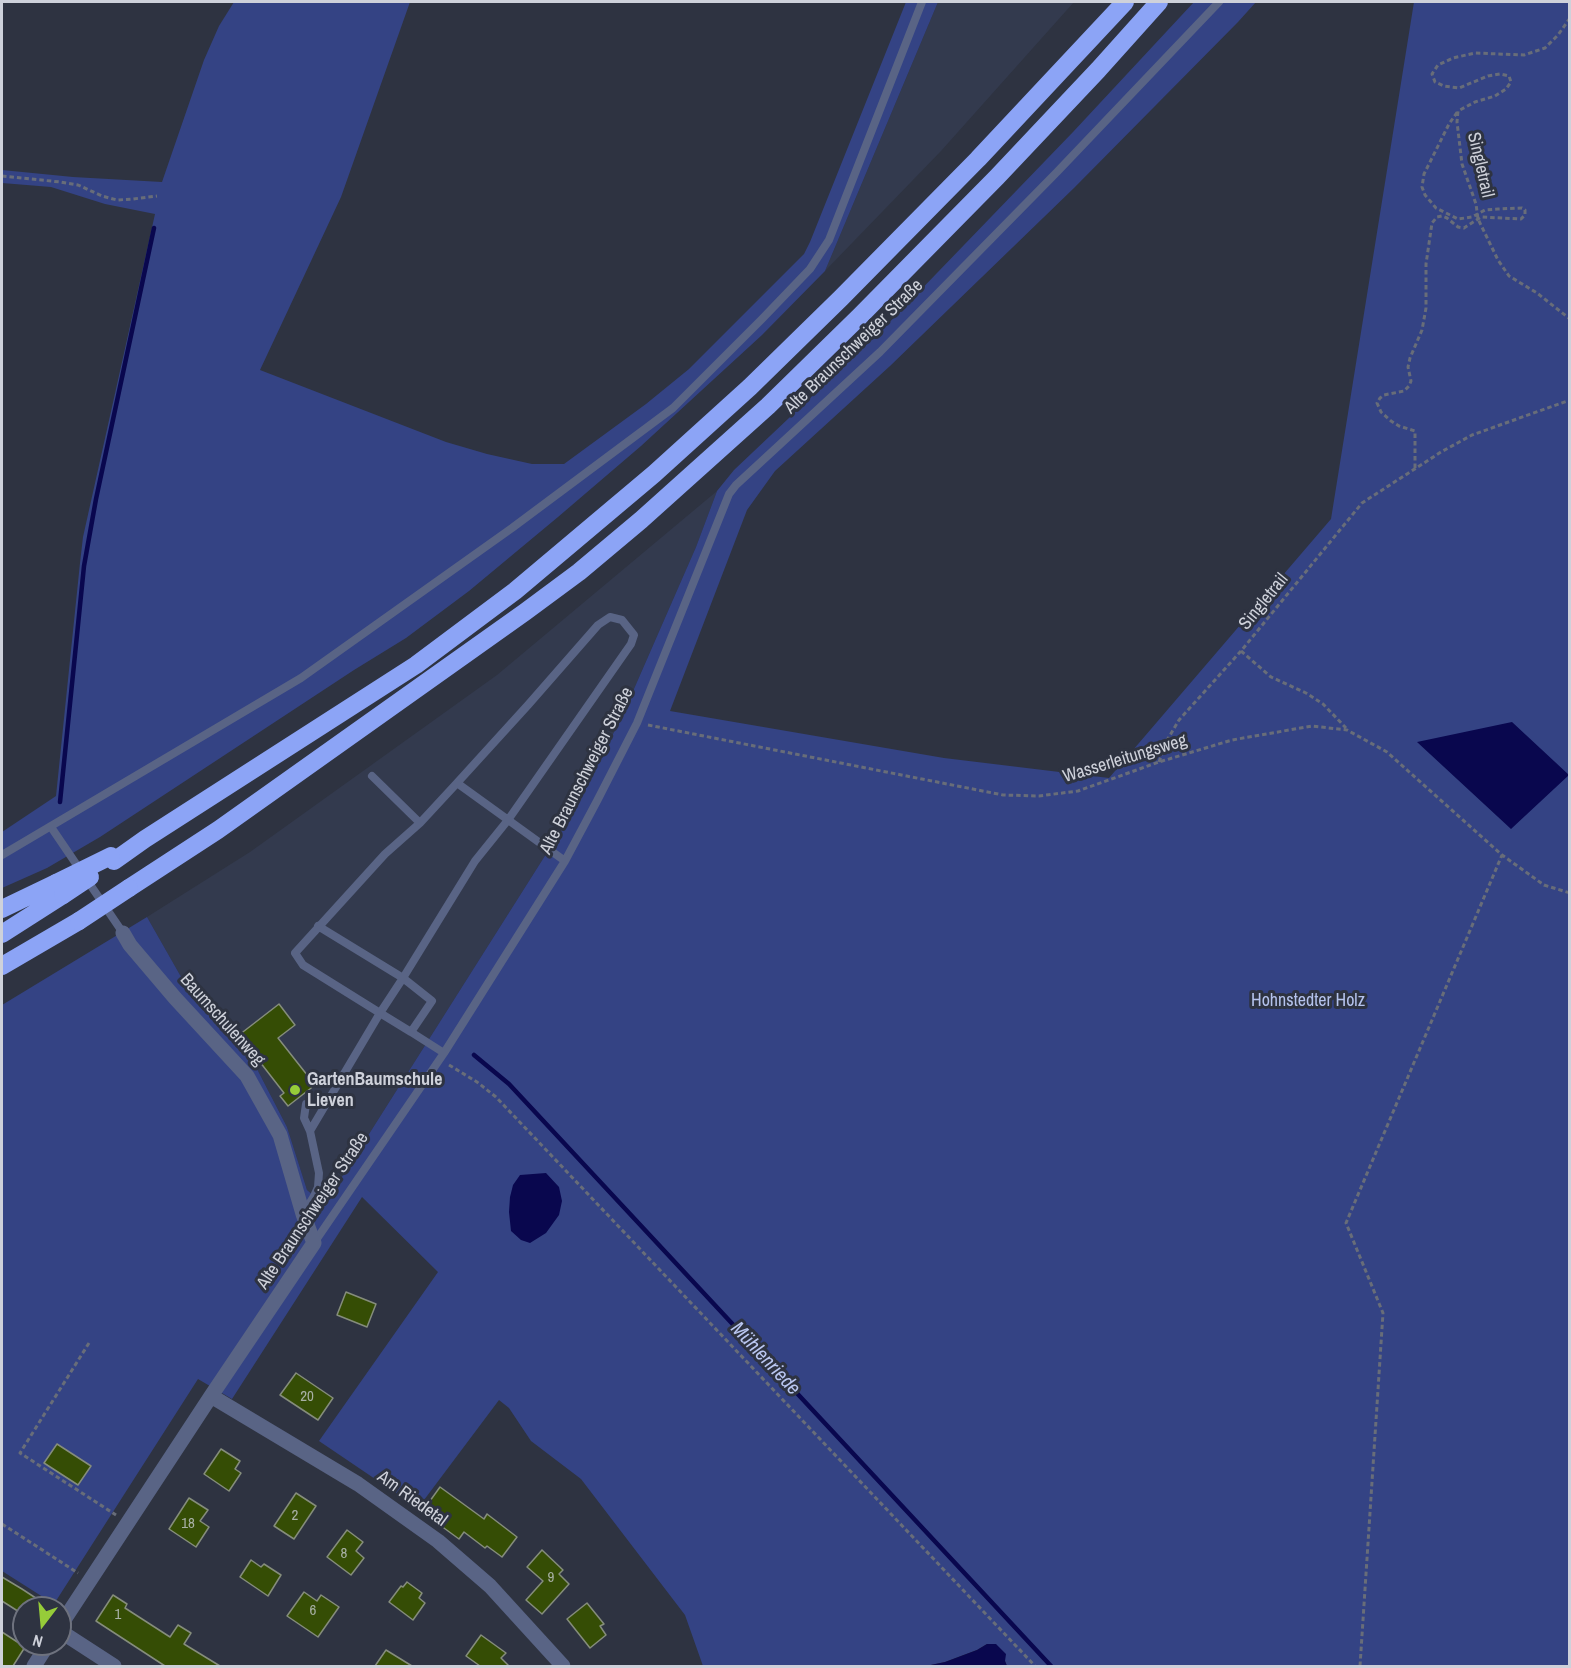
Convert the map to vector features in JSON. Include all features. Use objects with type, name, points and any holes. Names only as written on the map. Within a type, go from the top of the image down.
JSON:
[{"type":"highway","points":[[2,934],[60,889],[145,839],[416,665],[514,591],[654,474],[750,387],[842,298],[978,159],[1125,2]]},
{"type":"highway","points":[[2,966],[79,921],[218,830],[579,572],[641,520],[768,406],[860,316],[1098,70],[1159,2]]},
{"type":"highway","points":[[2,909],[60,889]]},
{"type":"street","name":"Baumschulenweg","points":[[123,933],[130,945],[175,998],[247,1076],[280,1135],[314,1243]]},
{"type":"street","name":"Alte Braunschweiger Straße","points":[[72,1608],[314,1243]]},
{"type":"street","name":"Am Riedetal","points":[[211,1396],[358,1484],[438,1541],[490,1586],[563,1666]]},
{"type":"street","points":[[72,1639],[114,1666]]},
{"type":"lane","points":[[2,855],[301,678],[512,528],[673,408],[810,269],[829,240],[922,2]]},
{"type":"lane","name":"Alte Braunschweiger Straße","points":[[314,1243],[441,1057],[565,861],[637,723],[729,494],[880,352],[1057,172],[1219,2]]},
{"type":"lane","points":[[310,1131],[380,1013],[404,978],[475,861],[508,820],[631,644],[634,635],[622,620],[610,617],[598,625],[457,783],[385,854],[295,953],[303,966],[380,1013],[411,1032],[441,1057]]},
{"type":"lane","points":[[372,776],[420,822]]},
{"type":"lane","points":[[457,783],[565,861]]},
{"type":"lane","points":[[51,827],[123,933]]},
{"type":"lane","points":[[318,926],[404,978],[432,1001],[411,1032]]},
{"type":"lane","points":[[303,1214],[318,1186],[319,1173],[310,1131],[304,1118],[306,1104]]},
{"type":"path","name":"Singletrail","points":[[1569,18],[1558,35],[1545,48],[1524,55],[1475,53],[1453,58],[1438,65],[1432,74],[1435,82],[1459,88],[1488,76],[1500,74],[1509,76],[1510,82],[1506,89],[1458,111],[1457,122],[1462,164],[1476,204],[1478,219],[1498,260],[1509,276],[1537,293],[1569,320]]},
{"type":"path","points":[[1415,468],[1416,436],[1414,431],[1391,421],[1381,412],[1377,402],[1384,395],[1404,391],[1411,381],[1408,367],[1422,330],[1426,308],[1426,264],[1432,223],[1437,217],[1442,216],[1458,227],[1464,228],[1481,217],[1521,219],[1525,215],[1525,210],[1522,208],[1498,209],[1458,219],[1436,208],[1425,195],[1422,187],[1424,174],[1458,111]]},
{"type":"path","points":[[2,176],[78,185],[117,200],[157,196]]},
{"type":"path","name":"Singletrail","points":[[1159,762],[1166,742],[1179,720],[1241,651],[1362,503],[1415,468],[1472,435],[1569,400]]},
{"type":"path","points":[[1241,651],[1272,677],[1323,704],[1347,730]]},
{"type":"path","name":"Wasserleitungsweg","points":[[637,723],[1003,795],[1039,796],[1078,791],[1159,762],[1232,740],[1312,726],[1347,730],[1387,752],[1502,855],[1544,885],[1569,893]]},
{"type":"path","points":[[1360,1666],[1383,1313],[1346,1223],[1502,855]]},
{"type":"path","points":[[441,1057],[496,1097],[1035,1666]]},
{"type":"path","points":[[89,1343],[20,1453],[128,1522]]},
{"type":"path","points":[[2,1524],[90,1580]]},
{"type":"shaded area","points":[[938,2],[1074,2],[941,151],[825,271]]},
{"type":"shaded area","name":"GartenBaumschule Lieven","points":[[717,491],[696,547],[623,714],[579,802],[326,1202],[314,1196],[307,1190],[287,1127],[256,1067],[180,975],[147,917],[250,852],[497,675]]},
{"type":"shaded area","points":[[1512,722],[1569,775],[1511,829],[1417,742]]},
{"type":"shaded area","points":[[546,1173],[559,1187],[562,1201],[559,1215],[546,1233],[530,1243],[521,1240],[511,1231],[510,1197],[513,1185],[520,1175]]},
{"type":"shaded area","points":[[987,1644],[996,1644],[1006,1654],[1007,1666],[926,1666],[945,1662]]},
{"type":"green space","points":[[234,2],[410,2],[341,197],[260,370],[446,442],[532,464],[564,464],[646,404],[689,369],[804,254],[906,2],[938,2],[825,271],[762,335],[641,446],[558,517],[469,591],[406,638],[100,837],[47,868],[2,888],[2,832],[56,796],[83,537],[155,214],[105,204],[51,187],[2,183],[2,170],[162,182],[204,60],[219,26]]},
{"type":"green space","name":"Hohnstedter Holz","points":[[1194,2],[1256,2],[1074,188],[890,366],[775,471],[747,510],[670,711],[944,758],[1109,778],[1331,519],[1414,2],[1569,2],[1569,1666],[1007,1666],[1005,1661],[987,1644],[945,1662],[926,1666],[703,1666],[685,1615],[581,1479],[531,1441],[509,1408],[499,1400],[418,1508],[319,1441],[438,1272],[362,1197],[232,1399],[198,1379],[59,1596],[41,1596],[2,1571],[2,1005],[147,917],[180,975],[256,1067],[287,1127],[307,1190],[326,1202],[579,802],[623,714],[696,547],[717,491],[734,470],[882,330],[1073,132]]},
{"type":"building","points":[[279,1004],[295,1025],[278,1038],[315,1085],[288,1106],[280,1096],[284,1093],[239,1035]]},
{"type":"building","points":[[346,1292],[376,1304],[367,1327],[337,1315]]},
{"type":"building","points":[[296,1373],[333,1398],[318,1420],[280,1395]]},
{"type":"building","points":[[57,1444],[91,1466],[78,1485],[44,1463]]},
{"type":"building","points":[[221,1449],[240,1461],[235,1469],[241,1473],[229,1491],[204,1474]]},
{"type":"building","points":[[440,1487],[484,1519],[487,1514],[517,1537],[502,1557],[487,1546],[485,1548],[464,1532],[459,1539],[422,1512]]},
{"type":"building","points":[[296,1493],[316,1506],[294,1539],[274,1526]]},
{"type":"building","points":[[189,1498],[208,1510],[200,1521],[209,1527],[196,1547],[169,1529]]},
{"type":"building","points":[[347,1530],[363,1542],[356,1551],[364,1558],[351,1575],[327,1557]]},
{"type":"building","points":[[542,1550],[563,1570],[559,1574],[569,1584],[542,1614],[526,1600],[543,1581],[527,1567]]},
{"type":"building","points":[[251,1560],[261,1567],[264,1564],[281,1575],[268,1596],[240,1577]]},
{"type":"building","points":[[2,1577],[33,1596],[12,1596],[12,1607],[2,1601]]},
{"type":"building","points":[[407,1582],[422,1593],[419,1598],[425,1603],[413,1620],[389,1602]]},
{"type":"building","points":[[304,1592],[317,1601],[321,1595],[339,1607],[318,1637],[287,1616]]},
{"type":"building","points":[[113,1595],[127,1604],[125,1608],[170,1637],[178,1625],[191,1633],[184,1644],[220,1666],[165,1666],[96,1621]]},
{"type":"building","points":[[587,1603],[604,1624],[600,1626],[606,1635],[590,1648],[567,1619]]},
{"type":"building","points":[[2,1632],[12,1639],[12,1656],[19,1656],[13,1666],[2,1666]]},
{"type":"building","points":[[481,1635],[506,1653],[501,1658],[509,1666],[480,1666],[466,1656]]},
{"type":"building","points":[[386,1650],[412,1666],[375,1666]]},
{"type":"waterway","points":[[60,802],[84,566],[96,499],[154,228]]},
{"type":"waterway","name":"Mühlenriede","points":[[474,1055],[509,1084],[1051,1666]]},
{"type":"place","name":"GartenBaumschule Lieven","points":[[295,1090]]}]
